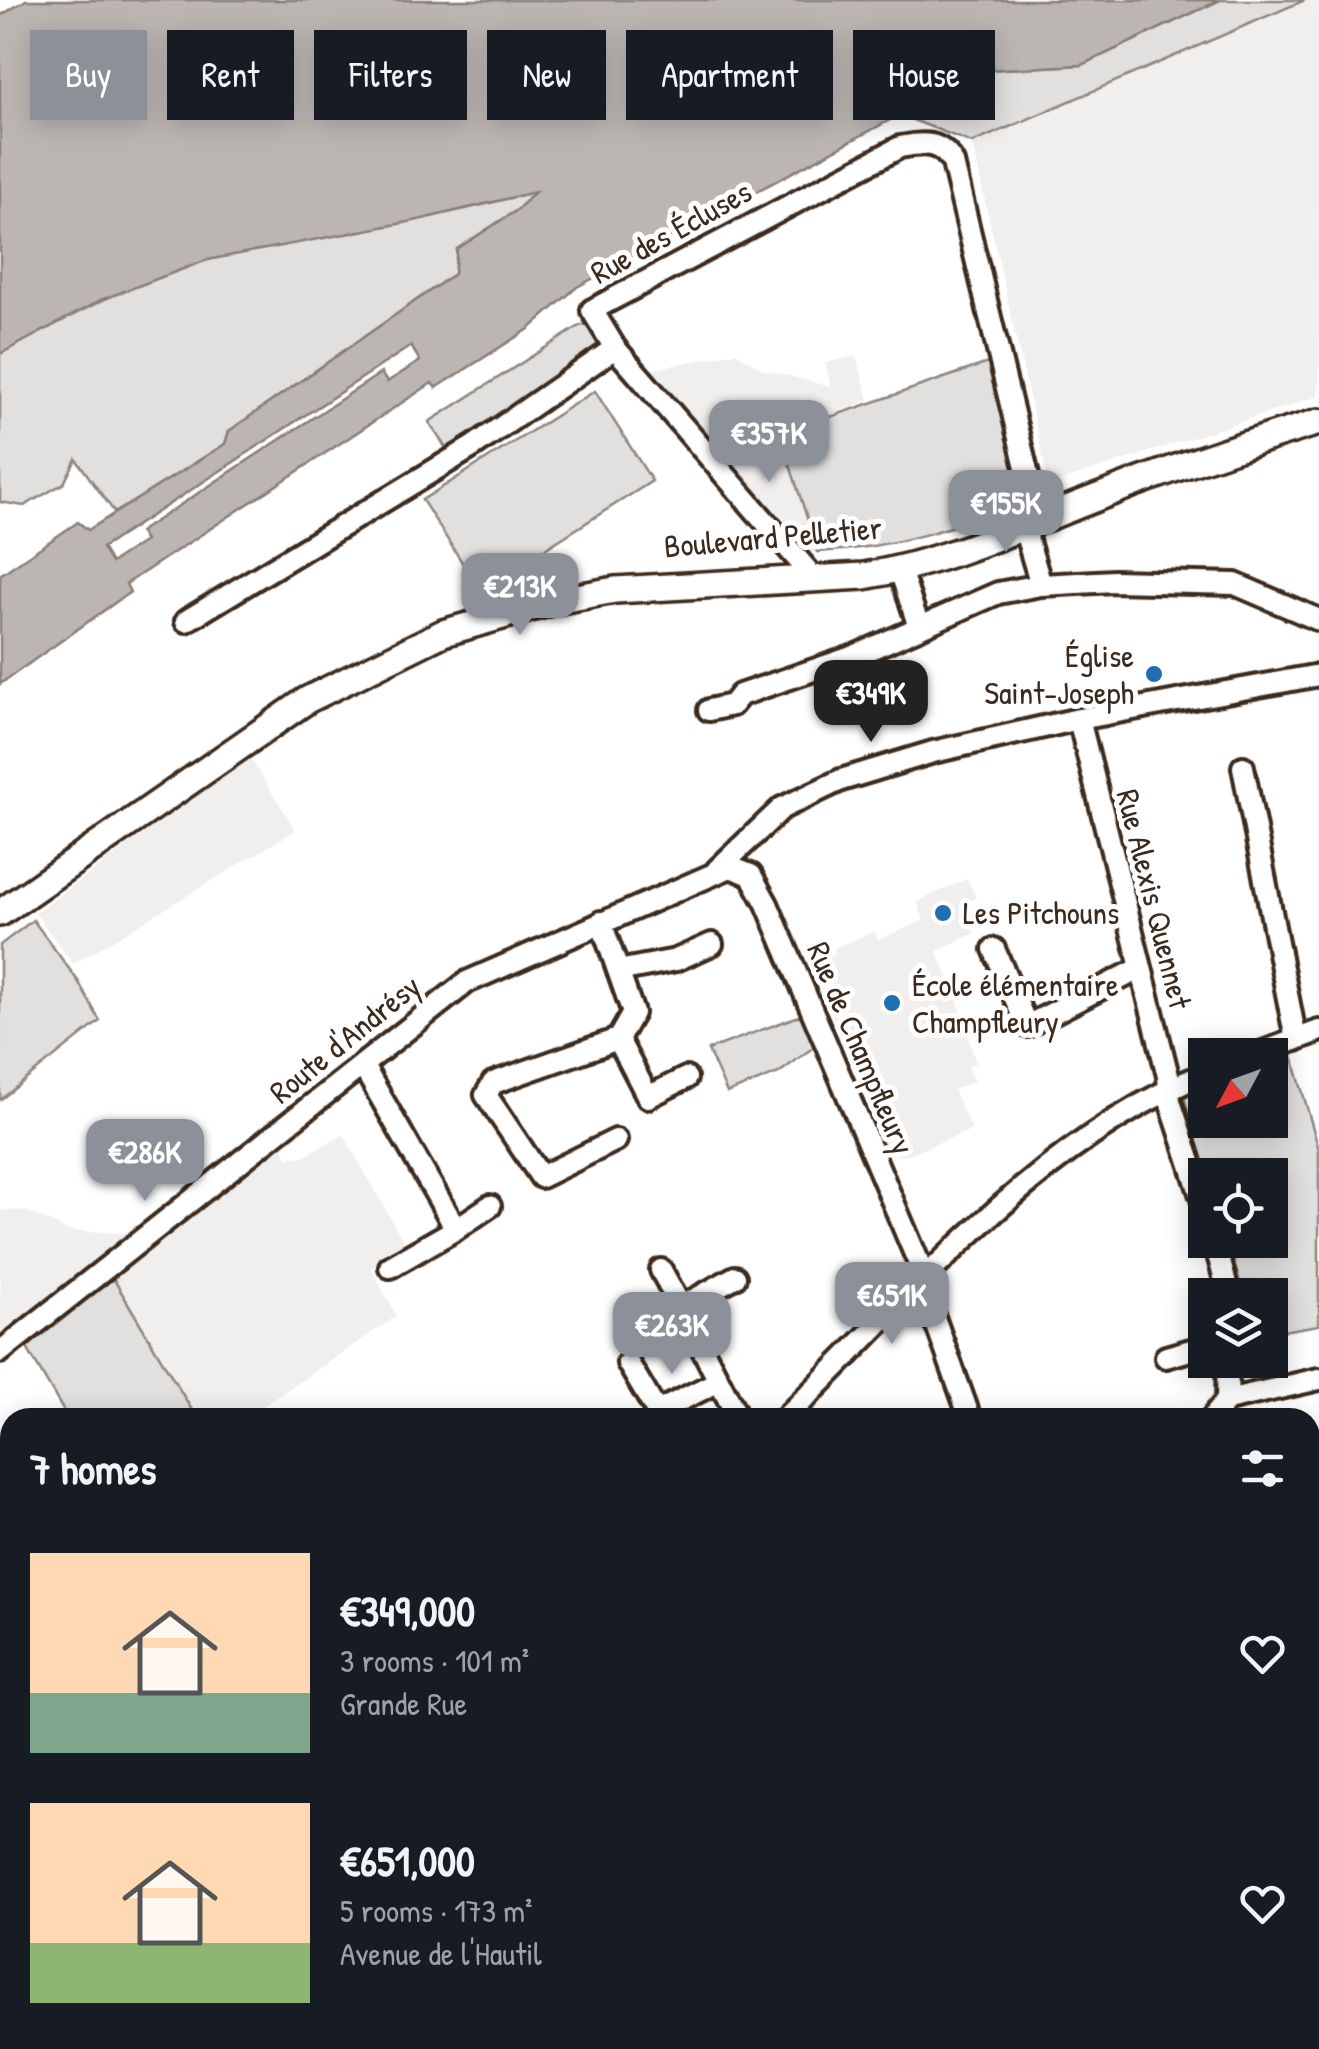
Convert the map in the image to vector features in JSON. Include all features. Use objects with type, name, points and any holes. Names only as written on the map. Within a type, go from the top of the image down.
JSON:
[{"type":"main road","name":"Boulevard Pelletier","points":[[48,878],[86,857],[306,700],[444,634],[555,600],[615,590],[864,576],[900,570],[1168,458],[1319,410]]},
{"type":"main road","name":"Boulevard Pelletier","points":[[0,913],[48,878],[104,828],[287,700],[440,628],[498,606],[613,583],[808,571],[896,560],[1319,422]]},
{"type":"street","name":"Rue des Écluses","points":[[616,348],[592,310],[900,146],[928,142],[946,151],[953,162],[1034,516],[1027,538],[1041,585]]},
{"type":"street","points":[[186,621],[474,446],[616,348],[808,571]]},
{"type":"street","points":[[900,570],[919,628]]},
{"type":"street","points":[[709,710],[998,593],[1041,585],[1114,581],[1235,584],[1319,620]]},
{"type":"street","name":"Route d'Andrésy","points":[[0,1352],[468,982],[717,870],[782,808],[840,780],[933,752],[1079,719],[1319,675]]},
{"type":"street","name":"Rue Alexis Quennet","points":[[1079,719],[1138,969],[1190,1158]]},
{"type":"street","points":[[1243,767],[1296,1040]]},
{"type":"street","name":"Rue de Champfleury","points":[[745,844],[744,856],[831,1050],[966,1408]]},
{"type":"street","points":[[717,870],[738,868],[754,879]]},
{"type":"street","points":[[601,922],[633,1013],[618,1039],[494,1083],[486,1095],[540,1177],[616,1140]]},
{"type":"street","points":[[618,971],[676,960],[712,944]]},
{"type":"street","points":[[994,949],[1027,1026],[1138,969]]},
{"type":"street","points":[[1288,1043],[1319,1031]]},
{"type":"street","points":[[618,1039],[648,1096],[686,1078]]},
{"type":"street","points":[[363,1066],[456,1230]]},
{"type":"street","points":[[795,1408],[922,1284],[1063,1156],[1188,1082]]},
{"type":"street","points":[[390,1267],[490,1206]]},
{"type":"street","points":[[661,1270],[733,1408]]},
{"type":"street","points":[[680,1306],[736,1277]]},
{"type":"street","points":[[1166,1357],[1188,1351]]},
{"type":"street","points":[[628,1362],[655,1408]]},
{"type":"street","points":[[1227,1400],[1228,1378]]},
{"type":"street","points":[[1220,1408],[1227,1400],[1319,1379]]},
{"type":"street","points":[[665,1408],[719,1381]]},
{"type":"shaded area","points":[[26,0],[1220,0],[1082,65],[995,69],[995,30],[853,30],[853,120],[890,120],[577,287],[529,329],[436,388],[432,383],[126,584],[130,592],[0,684],[0,575],[78,522],[88,530],[225,444],[229,431],[454,274],[457,249],[517,210],[535,192],[414,221],[207,260],[101,300],[0,354],[0,16]],"holes":[[[411,346],[420,361],[387,382],[381,373],[139,532],[145,541],[111,563],[102,548]]]},
{"type":"shaded area","points":[[1220,0],[1305,0],[972,143],[913,120],[995,120],[995,69],[1082,65]]},
{"type":"shaded area","points":[[1305,0],[1319,0],[1319,396],[1049,485],[972,143]]},
{"type":"shaded area","points":[[536,190],[517,210],[457,249],[454,274],[229,431],[225,444],[115,513],[76,459],[64,483],[24,506],[0,502],[0,354],[102,301],[181,268],[249,250],[496,202]]},
{"type":"shaded area","points":[[581,325],[589,326],[602,344],[599,353],[449,453],[429,422]]},
{"type":"shaded area","points":[[736,352],[762,369],[831,387],[825,363],[856,356],[869,400],[780,434],[818,552],[806,553],[645,371]]},
{"type":"shaded area","points":[[994,361],[1024,501],[923,535],[818,552],[780,434]]},
{"type":"shaded area","points":[[595,391],[652,481],[480,590],[422,500]]},
{"type":"shaded area","points":[[249,757],[296,830],[73,964],[35,913]]},
{"type":"shaded area","points":[[967,879],[976,897],[962,906],[974,934],[937,951],[958,1001],[976,1063],[968,1066],[974,1082],[953,1090],[972,1130],[904,1156],[885,1153],[863,1086],[817,981],[828,976],[822,959],[836,953],[834,948],[874,932],[878,940],[924,920],[917,902]]},
{"type":"shaded area","points":[[33,920],[78,981],[100,1021],[0,1100],[0,945]]},
{"type":"shaded area","points":[[801,1015],[815,1046],[779,1073],[727,1093],[708,1050]]},
{"type":"shaded area","points":[[1292,1055],[1319,1150],[1319,1325],[1288,1330],[1288,1278],[1239,1278],[1233,1258],[1288,1258],[1288,1158],[1202,1158],[1196,1138],[1288,1138],[1288,1057]]},
{"type":"shaded area","points":[[344,1135],[406,1246],[371,1268],[397,1316],[260,1408],[191,1408],[110,1273],[278,1142],[289,1158],[304,1156]]},
{"type":"shaded area","points":[[0,1210],[27,1211],[68,1231],[130,1233],[0,1345]]},
{"type":"shaded area","points":[[110,1273],[191,1408],[62,1408],[27,1348]]},
{"type":"place","name":"Église Saint-Joseph","points":[[1154,674]]},
{"type":"place","name":"Les Pitchouns","points":[[943,913]]},
{"type":"place","name":"École élémentaire Champfleury","points":[[892,1003]]}]
